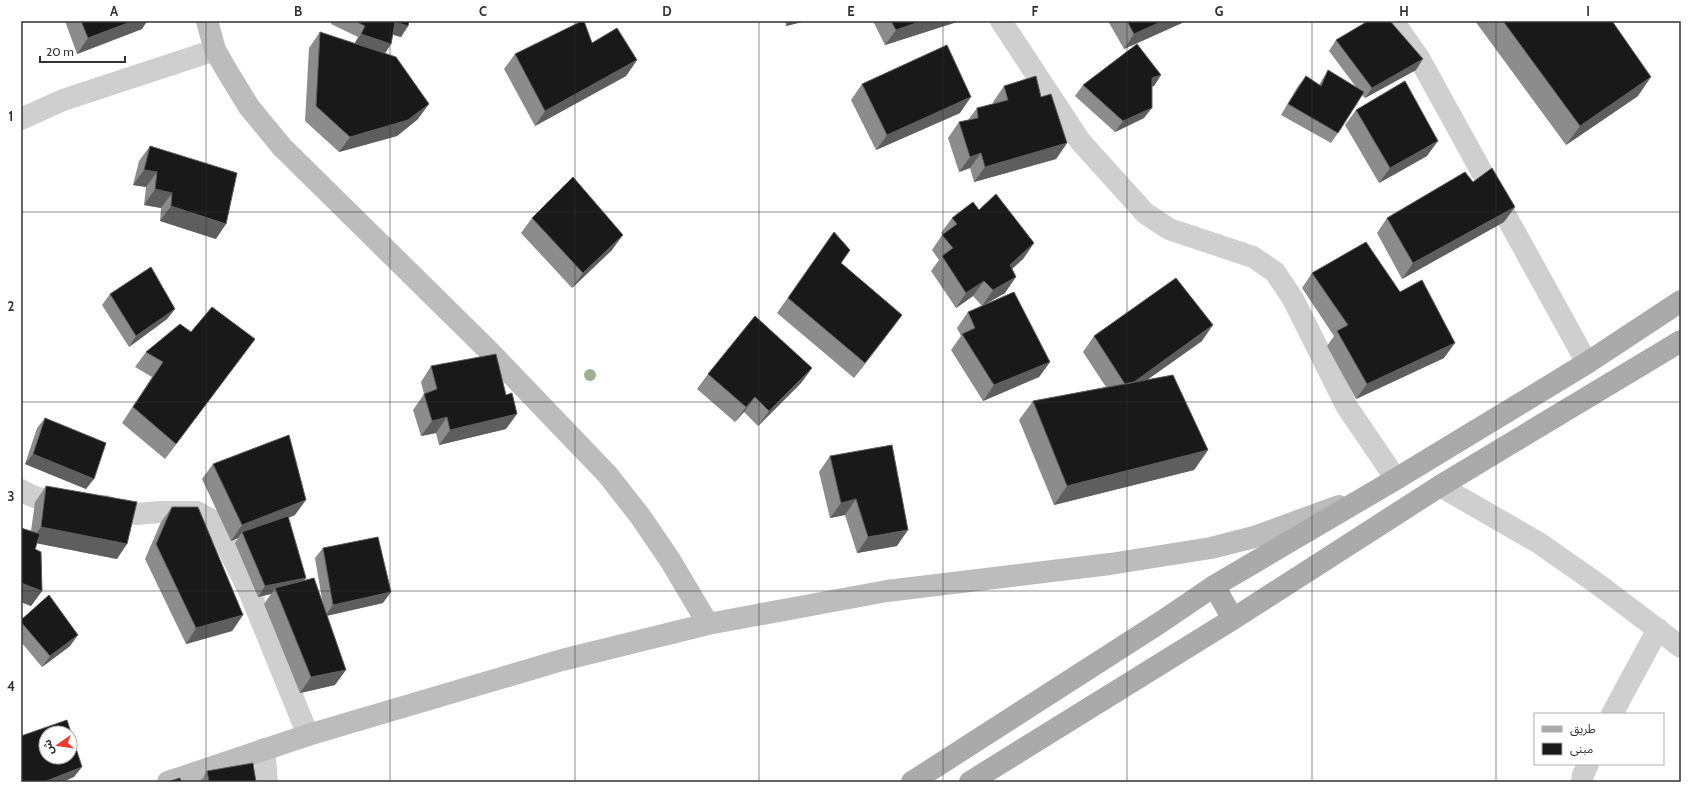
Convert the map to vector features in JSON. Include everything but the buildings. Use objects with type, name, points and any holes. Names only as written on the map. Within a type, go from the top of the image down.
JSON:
[{"type":"main road","points":[[208,21],[215,50],[250,107],[282,147],[488,350],[607,474],[640,516],[670,560],[708,624]]},
{"type":"main road","points":[[912,782],[1161,622],[1214,586],[1396,479],[1587,363],[1681,301]]},
{"type":"main road","points":[[970,782],[1233,619],[1440,486],[1681,341]]},
{"type":"main road","points":[[168,782],[308,735],[562,660],[708,624],[887,591],[1110,564],[1211,548],[1254,537],[1364,497]]},
{"type":"main road","points":[[1214,586],[1233,619]]},
{"type":"street","points":[[1001,21],[1080,141],[1145,213],[1169,229],[1254,256],[1276,272],[1292,299],[1347,407],[1396,479]]},
{"type":"street","points":[[1393,21],[1419,58],[1587,363]]},
{"type":"street","points":[[21,119],[63,100],[215,50]]},
{"type":"street","points":[[1440,486],[1539,543],[1599,585],[1681,647]]},
{"type":"street","points":[[21,490],[30,496],[46,501],[104,506],[122,513],[198,512],[215,522],[250,593],[308,735]]},
{"type":"street","points":[[1613,713],[1658,629]]},
{"type":"street","points":[[264,749],[267,782]]},
{"type":"street","points":[[1582,782],[1583,775],[1588,765]]}]
